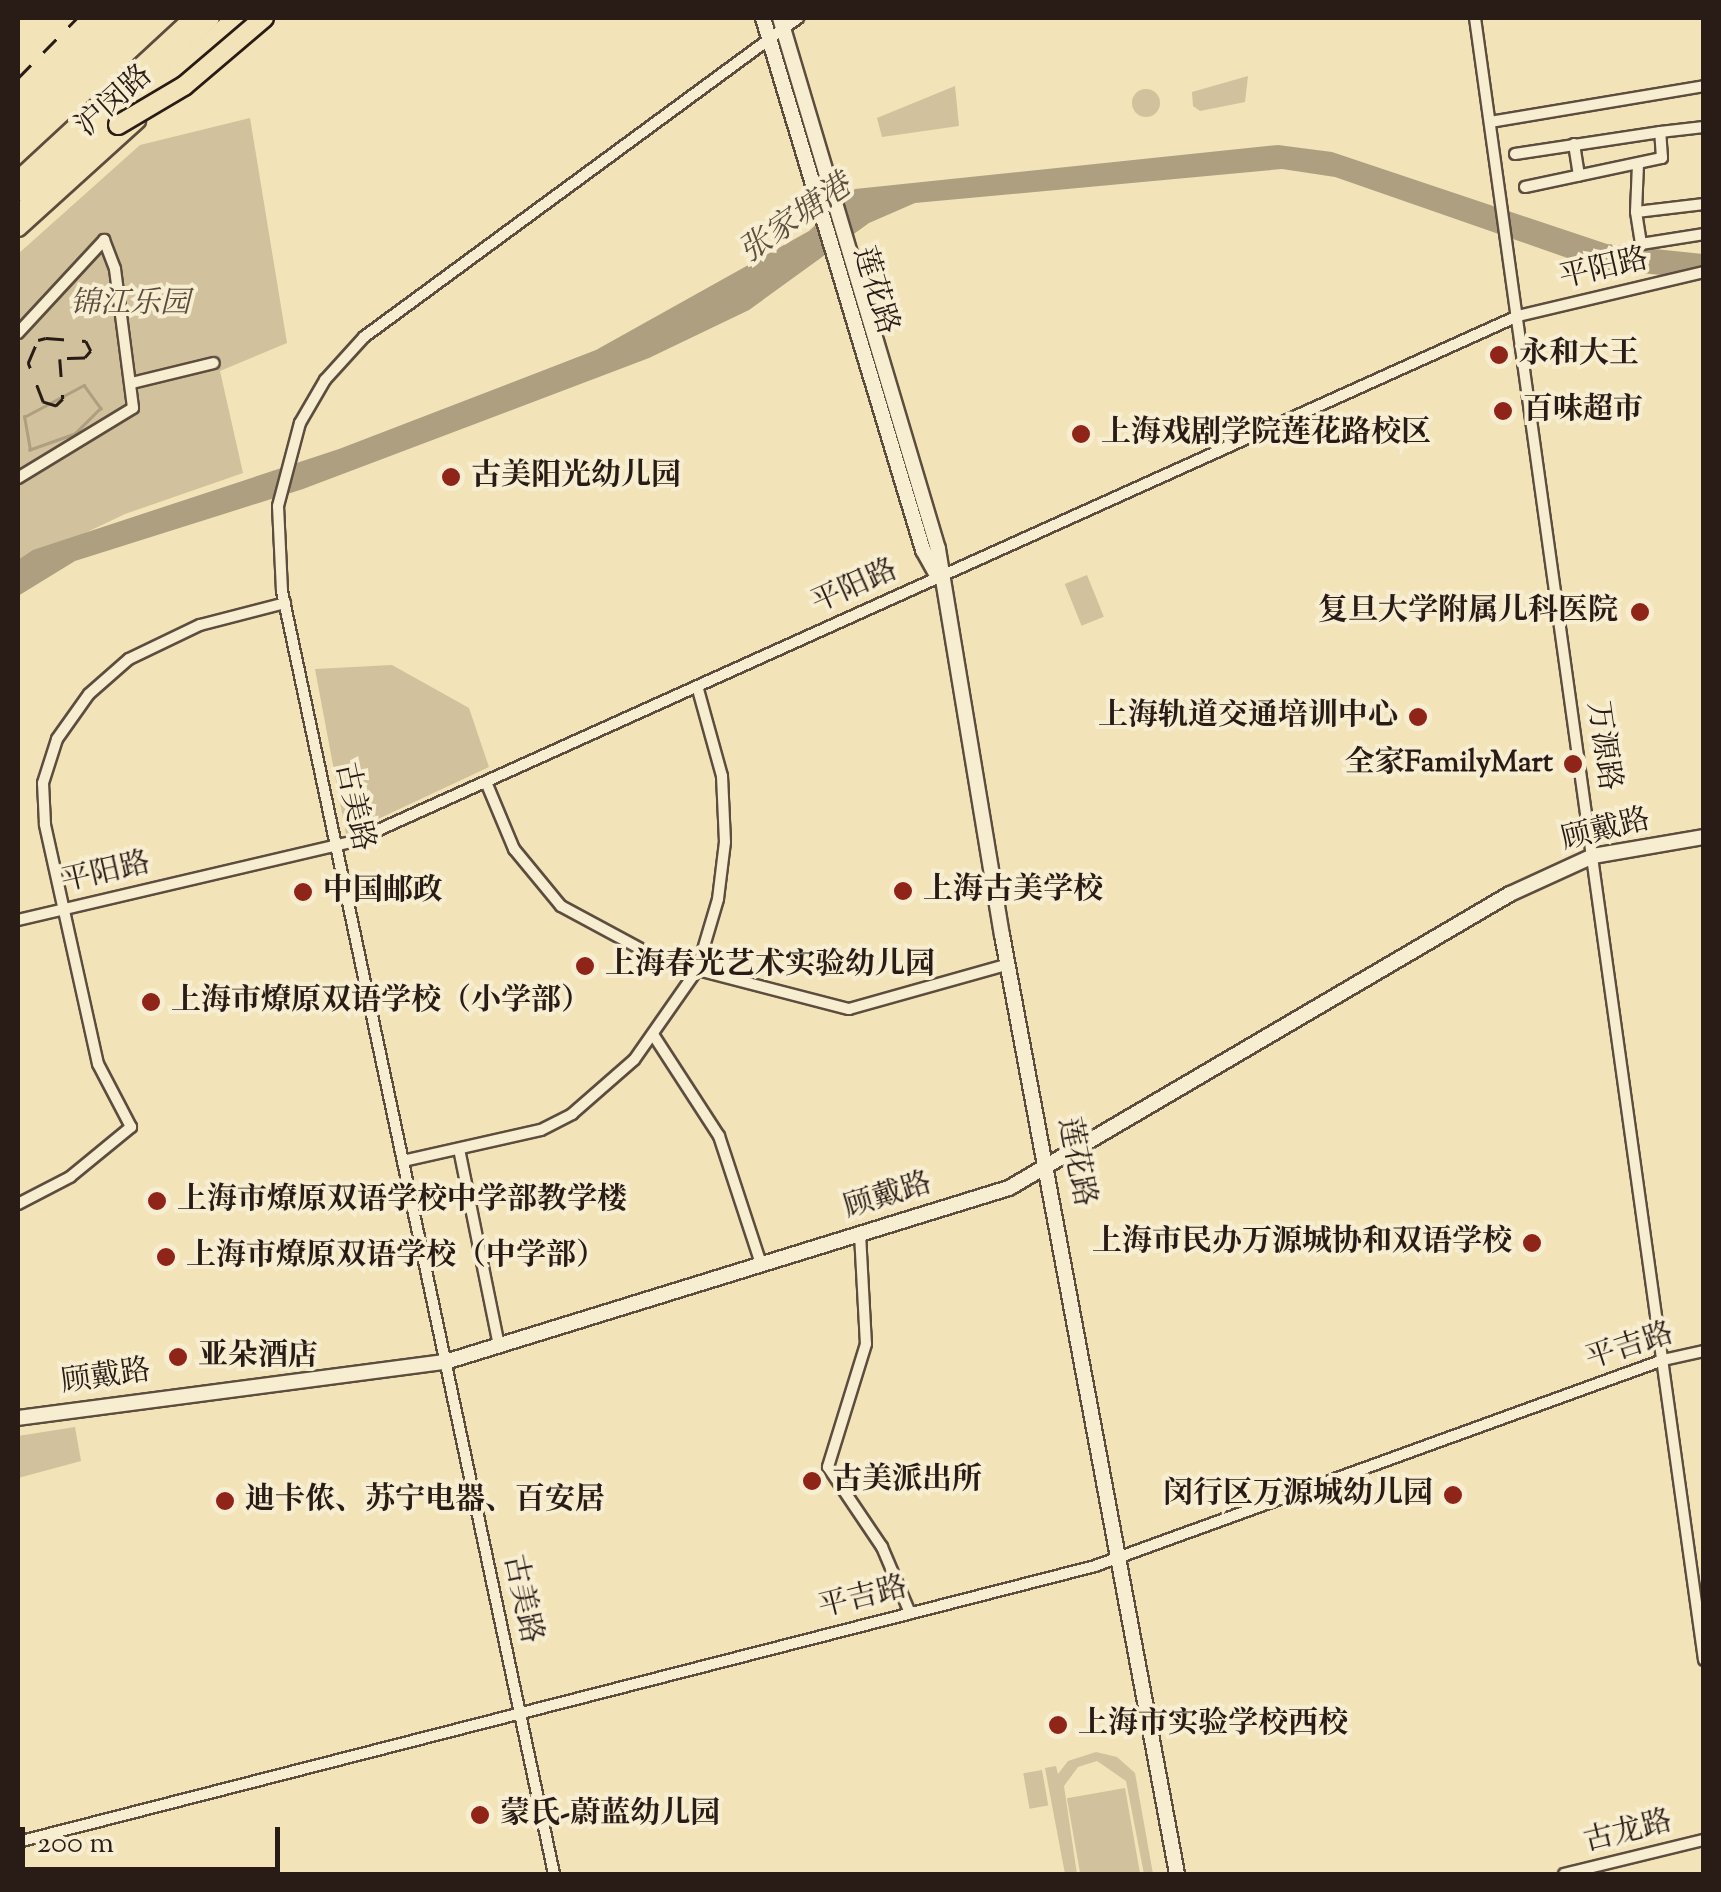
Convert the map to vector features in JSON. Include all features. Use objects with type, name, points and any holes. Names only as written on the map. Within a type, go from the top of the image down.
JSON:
[{"type":"highway","points":[[18,192],[210,18]]},
{"type":"highway","points":[[18,215],[236,18]]},
{"type":"highway","points":[[118,125],[184,86],[264,18]]},
{"type":"main road","name":"沪闵路","points":[[18,178],[192,18]]},
{"type":"main road","name":"沪闵路","points":[[18,228],[249,18]]},
{"type":"main road","name":"莲花路","points":[[763,18],[923,550],[938,578]]},
{"type":"main road","name":"莲花路","points":[[782,23],[934,533],[938,578],[1176,1874]]},
{"type":"main road","name":"顾戴路","points":[[18,1418],[445,1362],[860,1234],[1049,1170],[1510,894],[1593,856],[1704,837]]},
{"type":"street","name":"古美路","points":[[554,1874],[285,603],[278,506],[287,458],[312,400],[364,337],[769,38],[782,23],[798,18]]},
{"type":"street","name":"万源路","points":[[1475,18],[1704,1660]]},
{"type":"street","points":[[1490,122],[1704,86]]},
{"type":"street","points":[[1515,154],[1704,126]]},
{"type":"street","points":[[1525,186],[1662,158],[1660,132]]},
{"type":"street","points":[[1574,144],[1579,176]]},
{"type":"street","points":[[1638,164],[1636,212],[1642,244],[1704,234]]},
{"type":"street","points":[[1636,212],[1704,204]]},
{"type":"street","points":[[18,333],[104,240],[115,269],[133,408],[18,478]]},
{"type":"street","name":"平阳路","points":[[18,920],[336,848],[1518,316],[1704,272]]},
{"type":"street","points":[[132,384],[214,362]]},
{"type":"street","points":[[18,1204],[70,1177],[131,1127],[98,1064],[44,824],[43,783],[70,718],[110,675],[152,646],[200,624],[285,603]]},
{"type":"street","points":[[402,1161],[541,1130],[572,1114],[654,1036],[697,970],[718,899],[726,825],[722,776],[697,686]]},
{"type":"street","points":[[486,782],[514,849],[562,906],[632,950],[849,1009],[1009,964]]},
{"type":"street","points":[[654,1036],[719,1136],[760,1264]]},
{"type":"street","points":[[459,1148],[499,1345]]},
{"type":"street","points":[[860,1234],[866,1344],[828,1467],[882,1547],[910,1613]]},
{"type":"street","name":"平吉路","points":[[18,1842],[1120,1559],[1663,1360],[1704,1351]]},
{"type":"street","name":"古龙路","points":[[1564,1874],[1704,1840]]},
{"type":"green space","points":[[1248,76],[1245,102],[1200,111],[1193,106],[1192,92]]},
{"type":"green space","points":[[955,86],[959,126],[882,137],[877,118]]},
{"type":"green space","points":[[1146,89],[1156,93],[1160,103],[1156,113],[1146,117],[1136,113],[1132,103],[1136,93]]},
{"type":"green space","name":"锦江乐园","points":[[250,118],[287,343],[220,371],[243,473],[125,514],[18,565],[18,254],[140,145]]},
{"type":"green space","points":[[1087,575],[1104,617],[1082,626],[1065,584]]},
{"type":"green space","points":[[392,665],[469,708],[489,767],[346,834],[315,669]]},
{"type":"green space","points":[[75,1427],[81,1461],[18,1478],[18,1436]]},
{"type":"green space","points":[[1096,1752],[1117,1757],[1135,1773],[1153,1874],[1144,1874],[1126,1781],[1097,1761],[1078,1767],[1064,1786],[1077,1874],[1065,1874],[1045,1768],[1056,1766],[1058,1774],[1068,1761]]},
{"type":"green space","points":[[1042,1770],[1048,1805],[1030,1809],[1023,1773]]},
{"type":"green space","points":[[1125,1788],[1140,1874],[1080,1874],[1067,1798]]},
{"type":"shaded area","points":[[1278,145],[1332,152],[1607,244],[1703,254],[1703,279],[1599,269],[1335,177],[1282,169],[915,203],[869,223],[749,310],[649,358],[303,489],[75,561],[18,596],[18,560],[33,550],[339,449],[596,350],[809,231],[855,189]]},
{"type":"waterway","points":[[84,385],[101,408],[75,434],[30,450],[24,417],[84,385]]},
{"type":"railway","points":[[18,78],[77,18]]},
{"type":"railway","points":[[46,338],[86,341],[91,351],[85,358],[60,359],[63,399],[56,406],[43,402],[28,363],[38,340],[46,338]]},
{"type":"place","name":"永和大王","points":[[1499,355]]},
{"type":"place","name":"百味超市","points":[[1503,411]]},
{"type":"place","name":"上海戏剧学院莲花路校区","points":[[1081,434]]},
{"type":"place","name":"古美阳光幼儿园","points":[[451,477]]},
{"type":"place","name":"复旦大学附属儿科医院","points":[[1640,612]]},
{"type":"place","name":"上海轨道交通培训中心","points":[[1418,717]]},
{"type":"place","name":"全家FamilyMart","points":[[1573,764]]},
{"type":"place","name":"上海古美学校","points":[[903,891]]},
{"type":"place","name":"中国邮政","points":[[303,892]]},
{"type":"place","name":"上海春光艺术实验幼儿园","points":[[585,966]]},
{"type":"place","name":"上海市燎原双语学校（小学部）","points":[[151,1002]]},
{"type":"place","name":"上海市燎原双语学校中学部教学楼","points":[[157,1201]]},
{"type":"place","name":"上海市民办万源城协和双语学校","points":[[1532,1243]]},
{"type":"place","name":"上海市燎原双语学校（中学部）","points":[[166,1257]]},
{"type":"place","name":"亚朵酒店","points":[[178,1357]]},
{"type":"place","name":"古美派出所","points":[[812,1481]]},
{"type":"place","name":"闵行区万源城幼儿园","points":[[1453,1495]]},
{"type":"place","name":"迪卡侬、苏宁电器、百安居","points":[[225,1501]]},
{"type":"place","name":"上海市实验学校西校","points":[[1058,1725]]},
{"type":"place","name":"蒙氏-蔚蓝幼儿园","points":[[480,1815]]},
{"type":"water label","name":"张家塘港","points":[[796,220]]}]
